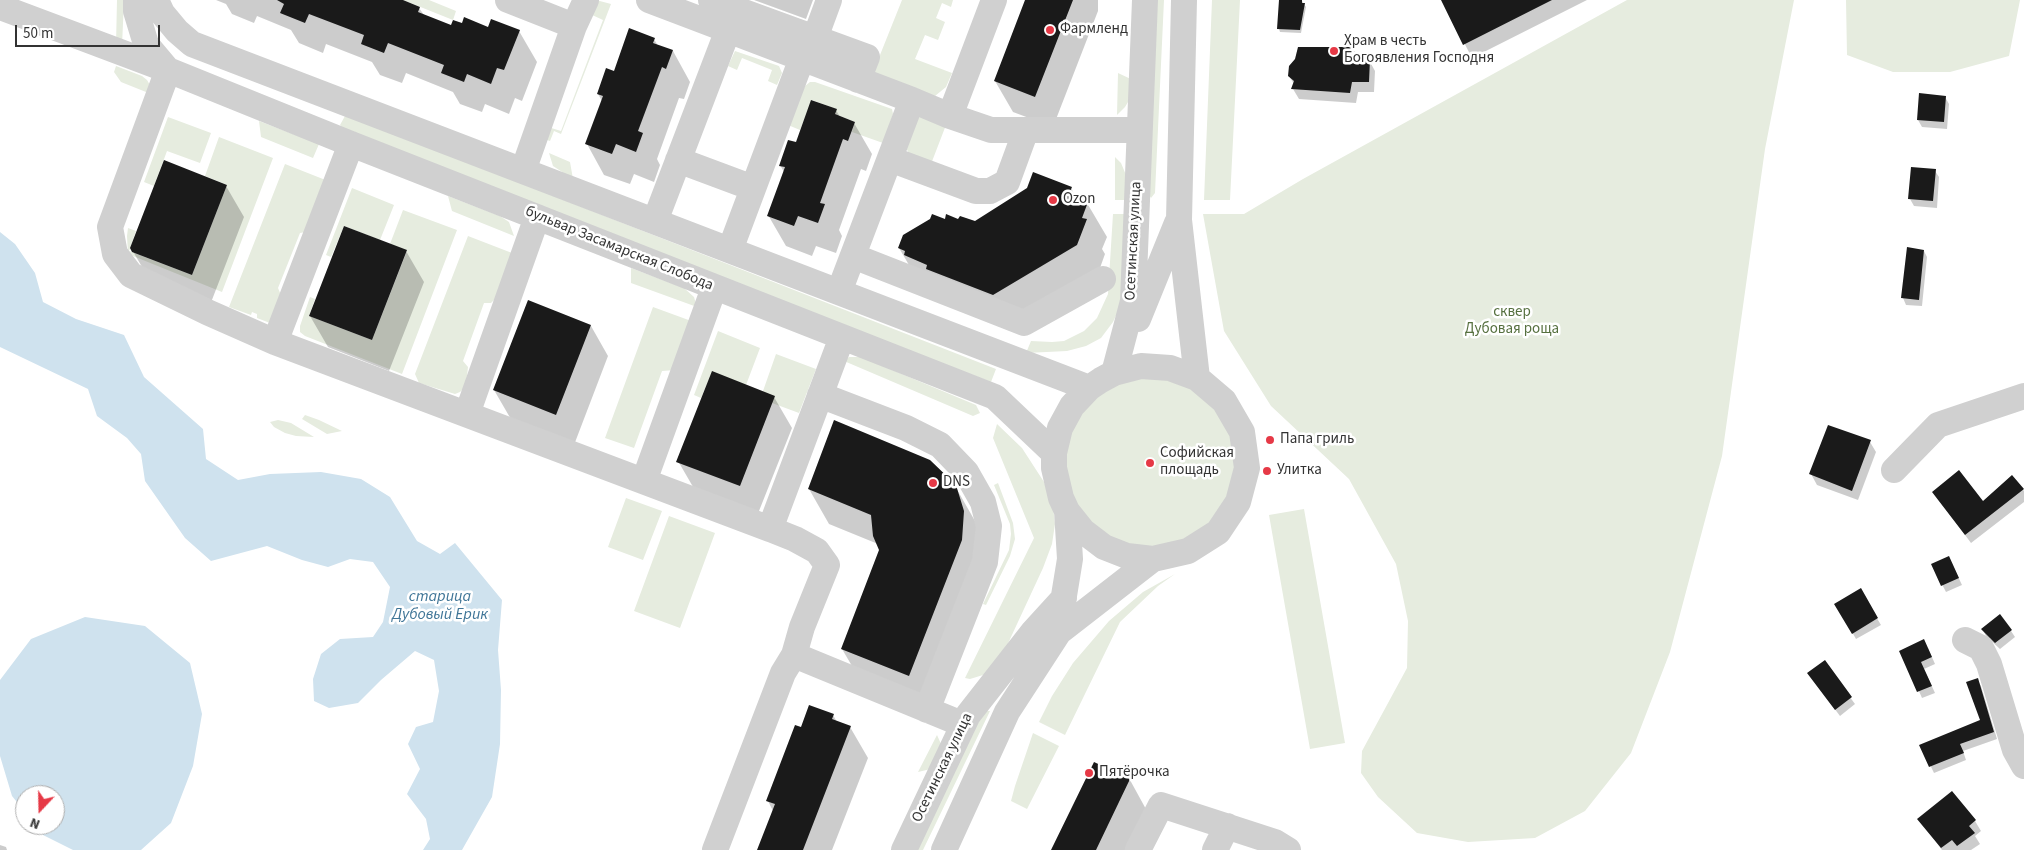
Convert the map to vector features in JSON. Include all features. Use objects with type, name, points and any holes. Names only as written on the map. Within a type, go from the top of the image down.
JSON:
[{"type":"street","points":[[136,0],[136,11],[146,44],[173,72]]},
{"type":"street","points":[[156,0],[162,13],[177,31],[192,44],[1089,388]]},
{"type":"street","points":[[508,0],[574,26]]},
{"type":"street","points":[[523,171],[574,26],[586,0]]},
{"type":"street","points":[[649,0],[728,30],[808,48]]},
{"type":"street","points":[[711,0],[808,48],[858,80],[991,130],[1139,130]]},
{"type":"street","points":[[730,250],[808,48],[829,0]]},
{"type":"street","points":[[950,116],[994,0]]},
{"type":"street","name":"Осетинская улица","points":[[1114,373],[1133,301],[1145,0]]},
{"type":"street","name":"Осетинская улица","points":[[1184,0],[1179,220],[1197,378]]},
{"type":"street","name":"бульвар Засамарская Слобода","points":[[3,8],[173,72],[714,288],[996,397],[1054,453]]},
{"type":"street","points":[[655,221],[728,30]]},
{"type":"street","points":[[192,44],[173,72],[110,227],[115,254],[131,275],[275,342],[795,539],[817,552],[827,565],[802,627],[794,655],[783,673],[715,850]]},
{"type":"street","points":[[839,292],[912,100]]},
{"type":"street","points":[[890,159],[976,191],[990,191],[1007,182],[1026,130]]},
{"type":"street","points":[[275,342],[351,144]]},
{"type":"street","points":[[678,160],[753,188]]},
{"type":"street","points":[[468,414],[537,217]]},
{"type":"street","name":"Осетинская улица","points":[[1114,373],[1179,220]]},
{"type":"street","points":[[853,256],[1024,323],[1103,279]]},
{"type":"street","points":[[644,481],[714,288]]},
{"type":"street","points":[[770,529],[842,337]]},
{"type":"street","points":[[1142,366],[1170,368],[1197,378],[1224,401],[1242,432],[1247,468],[1238,502],[1218,532],[1188,551],[1153,559],[1127,556],[1104,547],[1083,531],[1067,511],[1056,483],[1054,453],[1060,428],[1072,406],[1089,388],[1114,373],[1142,366]]},
{"type":"street","points":[[820,395],[906,428],[940,445],[966,472],[983,502],[988,526],[985,562],[926,710]]},
{"type":"street","points":[[1894,470],[1938,425],[2024,396]]},
{"type":"street","points":[[1059,632],[1070,559],[1067,511]]},
{"type":"street","points":[[944,850],[1007,712],[1059,632],[1153,559]]},
{"type":"street","name":"Осетинская улица","points":[[904,850],[968,714],[1033,632],[1064,598]]},
{"type":"street","points":[[1966,640],[1981,648],[1989,664],[2015,750],[2024,766]]},
{"type":"street","points":[[794,655],[962,724]]},
{"type":"street","points":[[1138,850],[1161,805],[1275,842],[1288,850]]},
{"type":"street","points":[[1215,850],[1227,826]]},
{"type":"green space","points":[[117,0],[124,0],[122,46],[116,45]]},
{"type":"green space","points":[[403,0],[429,0],[456,11],[453,20]]},
{"type":"green space","points":[[596,0],[611,4],[561,134],[554,131],[550,141],[547,140],[548,127],[561,131],[603,20],[590,14]]},
{"type":"green space","points":[[902,0],[953,0],[951,7],[942,3],[936,18],[945,22],[938,40],[925,35],[915,59],[952,73],[946,87],[935,96],[872,75]]},
{"type":"green space","points":[[1157,0],[1164,0],[1155,193],[1151,198],[1148,193]]},
{"type":"green space","points":[[1212,0],[1240,0],[1230,200],[1204,200]]},
{"type":"green space","name":"сквер Дубовая роща","points":[[1627,0],[1794,0],[1765,149],[1722,456],[1670,652],[1631,753],[1585,811],[1535,838],[1468,842],[1417,833],[1378,797],[1361,773],[1362,751],[1407,668],[1408,621],[1396,564],[1349,479],[1271,406],[1224,331],[1203,214],[1244,214],[1303,179]]},
{"type":"green space","points":[[1846,0],[2020,0],[2009,56],[1950,72],[1893,72],[1847,55]]},
{"type":"green space","points":[[735,51],[779,66],[782,73],[777,85],[768,81],[772,70],[742,58],[737,70],[728,66]]},
{"type":"green space","points":[[116,66],[142,76],[147,80],[150,85],[151,94],[121,82],[114,72]]},
{"type":"green space","points":[[1118,73],[1135,81],[1131,97],[1117,115]]},
{"type":"green space","points":[[810,82],[815,82],[892,109],[893,114],[883,143],[852,132],[855,122],[835,114],[836,109],[812,100],[800,130],[788,125],[805,86]]},
{"type":"green space","points":[[345,116],[996,369],[991,382],[345,131],[340,125]]},
{"type":"green space","points":[[924,116],[946,125],[931,164],[910,155],[906,148],[916,118]]},
{"type":"green space","points":[[168,117],[211,133],[200,163],[167,151],[154,186],[144,182]]},
{"type":"green space","points":[[259,121],[319,144],[313,158],[261,137]]},
{"type":"green space","points":[[219,137],[273,158],[222,292],[128,254],[127,236],[128,228],[136,231],[129,251],[192,275],[227,185],[205,176]]},
{"type":"green space","points":[[549,153],[570,162],[573,179],[553,166]]},
{"type":"green space","points":[[1115,157],[1121,163],[1126,175],[1129,200],[1115,200]]},
{"type":"green space","points":[[285,164],[328,181],[306,232],[300,233],[278,288],[281,295],[270,323],[257,318],[257,314],[252,312],[251,315],[229,307]]},
{"type":"green space","points":[[352,188],[394,205],[380,240],[344,226],[331,257],[326,255]]},
{"type":"green space","points":[[448,196],[500,216],[509,222],[514,236],[452,211]]},
{"type":"green space","points":[[403,210],[457,230],[402,374],[305,336],[300,332],[300,326],[310,297],[315,299],[309,316],[372,340],[407,251],[390,244]]},
{"type":"green space","points":[[1113,214],[1128,214],[1120,307],[1113,322],[1101,338],[1086,346],[1067,351],[1026,353],[1031,341],[1064,341],[1084,331],[1097,318],[1108,294]]},
{"type":"green space","points":[[468,236],[512,253],[495,299],[491,303],[484,303],[463,361],[468,367],[464,388],[455,394],[419,383],[415,374]]},
{"type":"green space","points":[[631,268],[684,288],[694,297],[697,307],[631,283]]},
{"type":"green space","points":[[653,307],[694,322],[675,370],[662,371],[634,448],[605,438]]},
{"type":"green space","points":[[718,331],[760,348],[746,385],[712,372],[701,398],[694,395]]},
{"type":"green space","points":[[776,354],[816,369],[799,413],[772,403],[763,391]]},
{"type":"green space","points":[[849,357],[861,357],[976,405],[980,413],[973,416],[844,361]]},
{"type":"green space","name":"Софийская площадь","points":[[1158,378],[1183,384],[1204,397],[1216,409],[1229,430],[1234,446],[1234,480],[1229,496],[1216,517],[1204,529],[1183,542],[1167,547],[1142,548],[1117,542],[1096,529],[1084,517],[1071,496],[1066,480],[1065,455],[1071,430],[1084,409],[1096,397],[1117,384],[1133,379]]},
{"type":"green space","points":[[305,415],[342,431],[327,434],[302,419]]},
{"type":"green space","points":[[278,420],[291,423],[314,437],[285,433],[274,427],[270,422]]},
{"type":"green space","points":[[997,424],[1022,448],[1044,482],[1053,506],[1055,524],[1052,544],[1043,568],[998,665],[983,675],[970,679],[965,678],[1034,538],[993,438]]},
{"type":"green space","points":[[998,483],[1013,523],[1015,539],[1010,556],[986,605],[983,604],[1009,550],[1011,534],[1010,524],[994,485]]},
{"type":"green space","points":[[626,498],[662,511],[643,560],[608,547]]},
{"type":"green space","points":[[1304,509],[1345,743],[1310,749],[1269,515]]},
{"type":"green space","points":[[669,516],[715,533],[680,628],[634,611]]},
{"type":"green space","points":[[1175,574],[1158,586],[1120,622],[1065,735],[1039,722],[1052,696],[1073,663],[1109,621],[1143,592]]},
{"type":"green space","points":[[990,711],[923,850],[917,850],[983,713]]},
{"type":"green space","points":[[1033,733],[1059,746],[1027,809],[1011,801]]},
{"type":"green space","points":[[937,735],[941,744],[939,767],[918,772]]},
{"type":"water","name":"старица Дубовый Ерик","points":[[0,232],[15,244],[35,273],[43,302],[76,319],[124,335],[144,377],[203,429],[206,459],[238,480],[270,474],[321,472],[361,479],[390,497],[417,541],[440,554],[455,543],[502,600],[498,650],[501,690],[500,744],[492,797],[462,850],[423,850],[430,839],[426,819],[407,794],[420,769],[408,744],[416,727],[433,722],[439,691],[434,660],[415,651],[358,703],[329,708],[314,701],[313,679],[321,654],[340,639],[373,637],[383,622],[390,587],[373,562],[350,559],[328,567],[302,560],[267,546],[211,561],[185,538],[145,481],[141,454],[127,438],[97,416],[88,389],[0,347]]},
{"type":"water","points":[[85,617],[145,626],[190,663],[202,714],[193,766],[171,823],[141,850],[73,850],[43,835],[65,835],[65,785],[15,785],[15,800],[12,796],[0,756],[0,680],[31,639]]},
{"type":"building","points":[[277,0],[403,0],[420,7],[418,12],[451,25],[453,20],[462,23],[464,17],[488,27],[491,19],[520,30],[504,70],[497,68],[491,84],[467,74],[464,82],[441,73],[444,65],[388,43],[384,53],[361,44],[364,35],[309,14],[305,23],[280,13],[284,4]]},
{"type":"building","points":[[1025,0],[1073,0],[1035,97],[994,81]]},
{"type":"building","points":[[1279,0],[1302,0],[1302,3],[1305,3],[1300,30],[1277,29]]},
{"type":"building","points":[[1441,0],[1552,0],[1463,45]]},
{"type":"building","points":[[629,28],[655,38],[653,43],[673,50],[666,69],[662,67],[638,131],[643,133],[636,152],[616,144],[612,154],[585,144],[603,96],[597,94],[606,68],[614,71]]},
{"type":"building","points":[[1298,47],[1353,47],[1353,58],[1370,59],[1369,82],[1352,82],[1350,93],[1291,89],[1294,81],[1288,76],[1289,66],[1295,59]]},
{"type":"building","points":[[1919,93],[1946,96],[1944,122],[1917,120]]},
{"type":"building","points":[[811,100],[837,109],[835,114],[855,122],[848,141],[843,139],[820,203],[825,204],[818,223],[798,216],[794,226],[767,216],[785,167],[779,166],[788,140],[796,142]]},
{"type":"building","points":[[164,160],[227,185],[192,275],[132,252],[130,248]]},
{"type":"building","points":[[1911,167],[1936,169],[1933,201],[1908,199]]},
{"type":"building","points":[[1033,172],[1072,187],[1069,194],[1088,202],[1082,218],[1087,219],[1077,245],[993,295],[926,269],[927,265],[904,255],[905,251],[898,248],[903,235],[930,219],[932,214],[945,219],[946,214],[958,219],[960,216],[975,221],[1027,188]]},
{"type":"building","points":[[344,226],[407,250],[372,340],[309,316]]},
{"type":"building","points":[[1907,247],[1924,250],[1919,300],[1901,298]]},
{"type":"building","points":[[528,300],[591,325],[556,415],[493,390]]},
{"type":"building","points":[[712,371],[775,396],[740,486],[676,462]]},
{"type":"building","points":[[834,420],[930,460],[956,485],[964,511],[962,540],[909,676],[841,649],[879,550],[873,536],[871,515],[808,489]]},
{"type":"building","points":[[1828,425],[1871,440],[1852,491],[1809,474]]},
{"type":"building","points":[[1959,470],[1983,501],[2012,475],[2024,489],[1965,535],[1932,492]]},
{"type":"building","points":[[1949,556],[1959,578],[1941,586],[1931,564]]},
{"type":"building","points":[[1861,588],[1878,618],[1852,634],[1834,604]]},
{"type":"building","points":[[2000,614],[2012,630],[1995,643],[1981,629]]},
{"type":"building","points":[[1924,639],[1932,657],[1921,662],[1932,686],[1917,692],[1899,651]]},
{"type":"building","points":[[1825,660],[1852,697],[1835,710],[1807,673]]},
{"type":"building","points":[[1978,678],[1994,732],[1960,744],[1964,753],[1929,767],[1919,745],[1980,720],[1966,682]]},
{"type":"building","points":[[809,705],[834,714],[832,719],[851,726],[803,850],[757,850],[775,804],[766,801],[795,725],[801,727]]},
{"type":"building","points":[[1094,762],[1130,779],[1096,850],[1051,850]]},
{"type":"building","points":[[1952,791],[1976,820],[1969,826],[1975,833],[1957,846],[1952,840],[1941,848],[1917,819]]},
{"type":"place","name":"Фармленд","points":[[1050,30]]},
{"type":"place","name":"Храм в честь Богоявления Господня","points":[[1334,51]]},
{"type":"place","name":"Ozon","points":[[1053,200]]},
{"type":"place","name":"Папа гриль","points":[[1270,440]]},
{"type":"place","name":"Софийская площадь","points":[[1150,463]]},
{"type":"place","name":"Улитка","points":[[1267,471]]},
{"type":"place","name":"DNS","points":[[933,483]]},
{"type":"place","name":"Пятёрочка","points":[[1089,773]]}]
